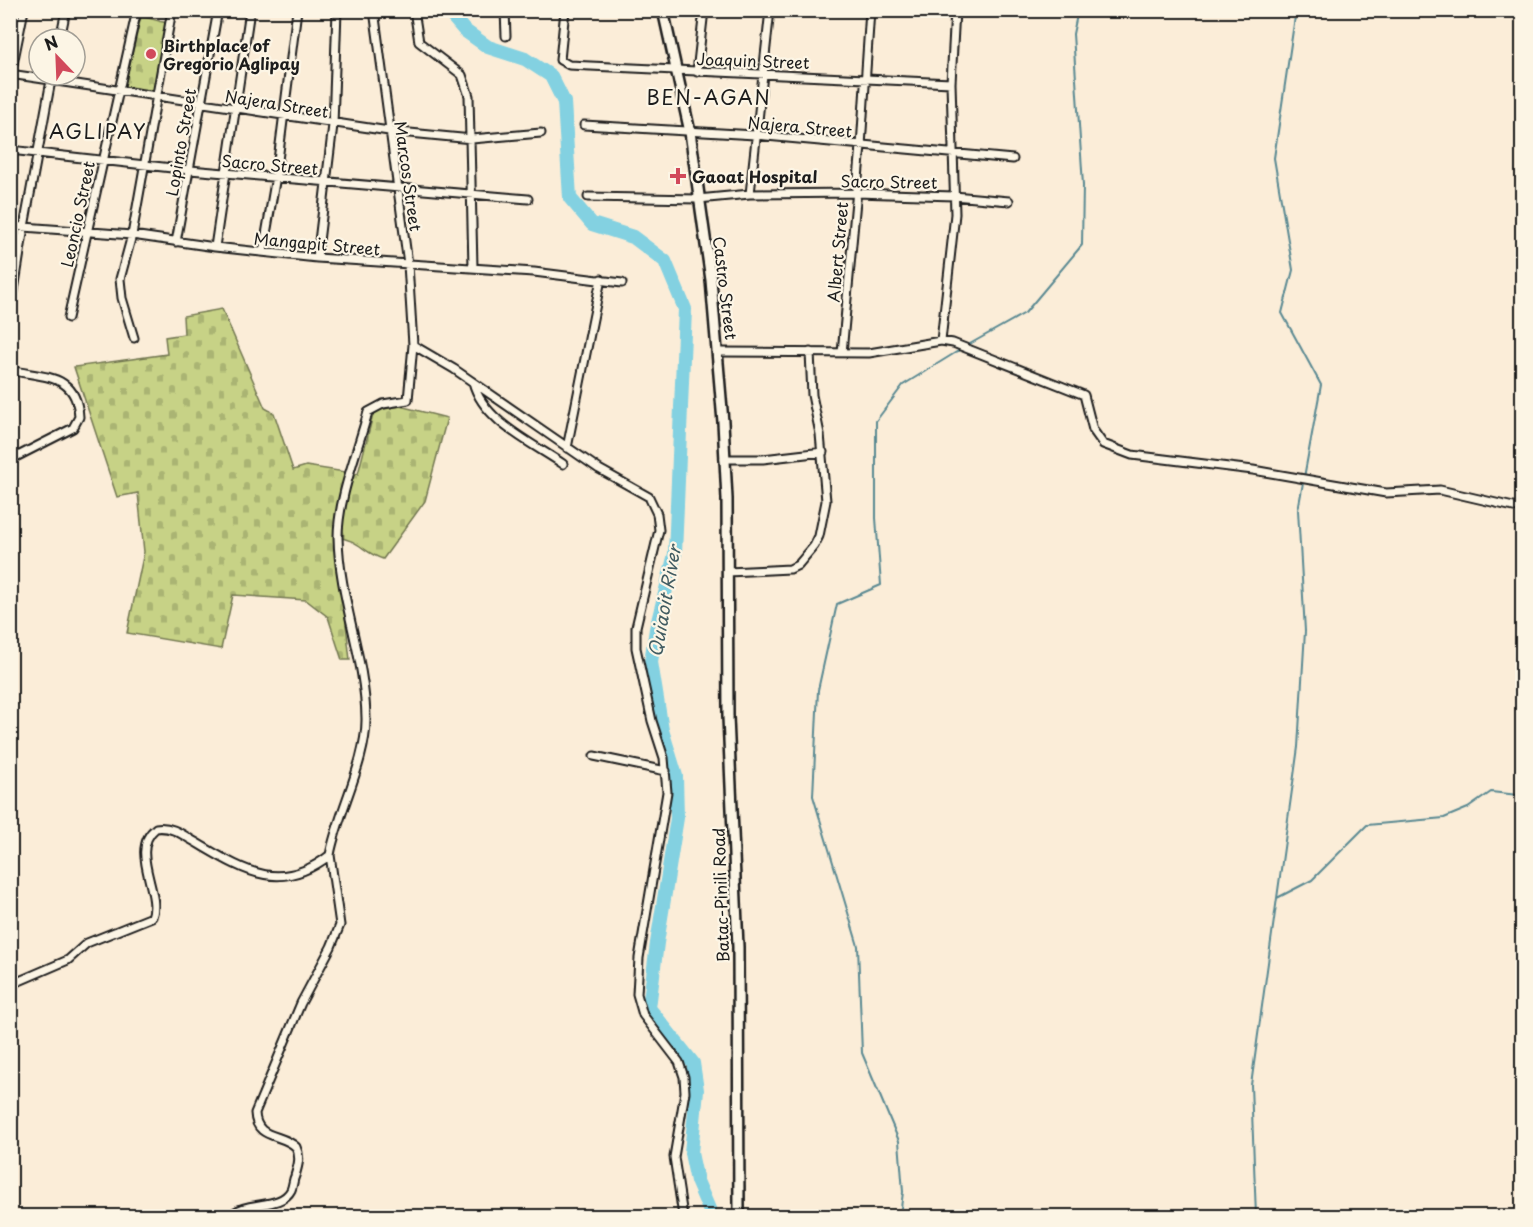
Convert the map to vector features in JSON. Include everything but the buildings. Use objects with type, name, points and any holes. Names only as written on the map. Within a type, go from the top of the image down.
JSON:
[{"type":"main road","name":"Castro Street","points":[[663,10],[690,132],[719,352],[727,572]]},
{"type":"main road","name":"Batac-Pinili Road","points":[[727,572],[728,717],[738,947],[740,1216]]},
{"type":"street","points":[[11,76],[24,10]]},
{"type":"street","points":[[62,27],[66,10]]},
{"type":"street","name":"Leoncio Street","points":[[68,318],[137,10]]},
{"type":"street","points":[[134,338],[120,288],[132,235],[172,10]]},
{"type":"street","name":"Lopinto Street","points":[[176,242],[218,10]]},
{"type":"street","points":[[215,248],[250,10]]},
{"type":"street","points":[[263,252],[276,176],[297,10]]},
{"type":"street","points":[[317,258],[333,125],[337,10]]},
{"type":"street","name":"Marcos Street","points":[[330,855],[361,751],[366,717],[362,675],[345,596],[339,523],[368,412],[383,404],[408,400],[413,345],[408,264],[396,188],[374,10]]},
{"type":"street","points":[[505,10],[506,36]]},
{"type":"street","name":"Joaquin Street","points":[[565,10],[560,55],[562,63],[569,65],[678,72],[951,83]]},
{"type":"street","points":[[697,72],[704,10]]},
{"type":"street","points":[[750,194],[770,10]]},
{"type":"street","name":"Albert Street","points":[[842,353],[861,146],[863,78],[870,10]]},
{"type":"street","points":[[941,341],[954,229],[951,83],[955,10]]},
{"type":"street","points":[[415,12],[419,42],[462,75],[472,110],[473,267]]},
{"type":"street","name":"Najera Street","points":[[11,76],[27,77]]},
{"type":"street","name":"Najera Street","points":[[87,85],[333,125],[389,131],[472,139],[541,133]]},
{"type":"street","points":[[10,316],[50,87]]},
{"type":"street","name":"Najera Street","points":[[584,125],[755,135],[1012,159]]},
{"type":"street","name":"Sacro Street","points":[[10,150],[190,170],[528,200]]},
{"type":"street","name":"Sacro Street","points":[[588,197],[698,199],[750,194],[856,194],[954,196],[1010,201]]},
{"type":"street","name":"Mangapit Street","points":[[10,226],[132,235],[215,248],[317,258],[473,267],[622,283]]},
{"type":"street","points":[[567,448],[600,279]]},
{"type":"street","points":[[719,352],[889,351],[941,341],[983,354],[1084,395],[1093,430],[1103,444],[1132,455],[1297,477],[1386,493],[1440,490],[1522,509]]},
{"type":"street","points":[[413,345],[472,382],[567,448],[649,497],[657,514],[660,530],[636,627],[636,648],[666,771],[667,792],[639,958],[637,994],[643,1015],[679,1062],[684,1077],[685,1092],[674,1157],[683,1216]]},
{"type":"street","points":[[727,572],[789,569],[798,565],[814,546],[819,536],[826,501],[823,452],[812,395],[810,352]]},
{"type":"street","points":[[10,370],[65,382],[71,389],[79,417],[73,428],[10,460]]},
{"type":"street","points":[[472,382],[476,395],[486,410],[563,464]]},
{"type":"street","points":[[724,459],[763,459],[823,452]]},
{"type":"street","points":[[594,756],[666,771]]},
{"type":"street","points":[[10,985],[68,960],[87,944],[152,917],[154,905],[146,865],[146,847],[151,832],[156,828],[173,829],[245,870],[262,877],[305,869],[330,855],[340,925],[301,1003],[286,1045],[255,1113],[257,1126],[262,1132],[296,1148],[298,1164],[292,1187],[289,1193],[276,1200],[241,1209],[231,1216]]},
{"type":"green space","points":[[141,16],[167,23],[153,93],[124,89]]},
{"type":"green space","points":[[222,309],[265,408],[274,413],[293,470],[306,466],[358,474],[374,411],[400,406],[447,418],[425,501],[383,559],[356,543],[336,537],[350,660],[342,660],[328,617],[306,600],[233,595],[221,649],[127,633],[144,552],[138,493],[117,497],[74,367],[167,354],[165,337],[184,334],[183,316]]},
{"type":"waterway","name":"Quiaoit River","points":[[447,10],[464,30],[488,47],[525,59],[551,76],[564,102],[570,198],[592,224],[633,237],[665,261],[685,309],[675,554],[656,629],[651,662],[662,730],[676,776],[677,818],[649,1008],[693,1063],[697,1090],[691,1153],[697,1181],[712,1216]]},
{"type":"waterway","points":[[968,345],[1025,313],[1082,245],[1083,185],[1073,34],[1078,10]]},
{"type":"waterway","points":[[1256,1216],[1251,1085],[1298,747],[1305,631],[1298,510],[1321,385],[1282,313],[1293,270],[1274,158],[1296,10]]},
{"type":"waterway","points":[[900,1216],[903,1192],[899,1141],[862,1053],[858,946],[813,796],[818,690],[837,604],[881,585],[876,518],[876,421],[903,385],[963,348]]},
{"type":"waterway","points":[[1277,898],[1312,880],[1367,825],[1444,818],[1468,808],[1491,792],[1518,795],[1522,775]]},
{"type":"place","name":"Birthplace of Gregorio Aglipay","points":[[151,54]]},
{"type":"place","name":"Gaoat Hospital","points":[[678,176]]},
{"type":"district","name":"BEN-AGAN","points":[[709,97]]},
{"type":"district","name":"AGLIPAY","points":[[98,131]]}]
